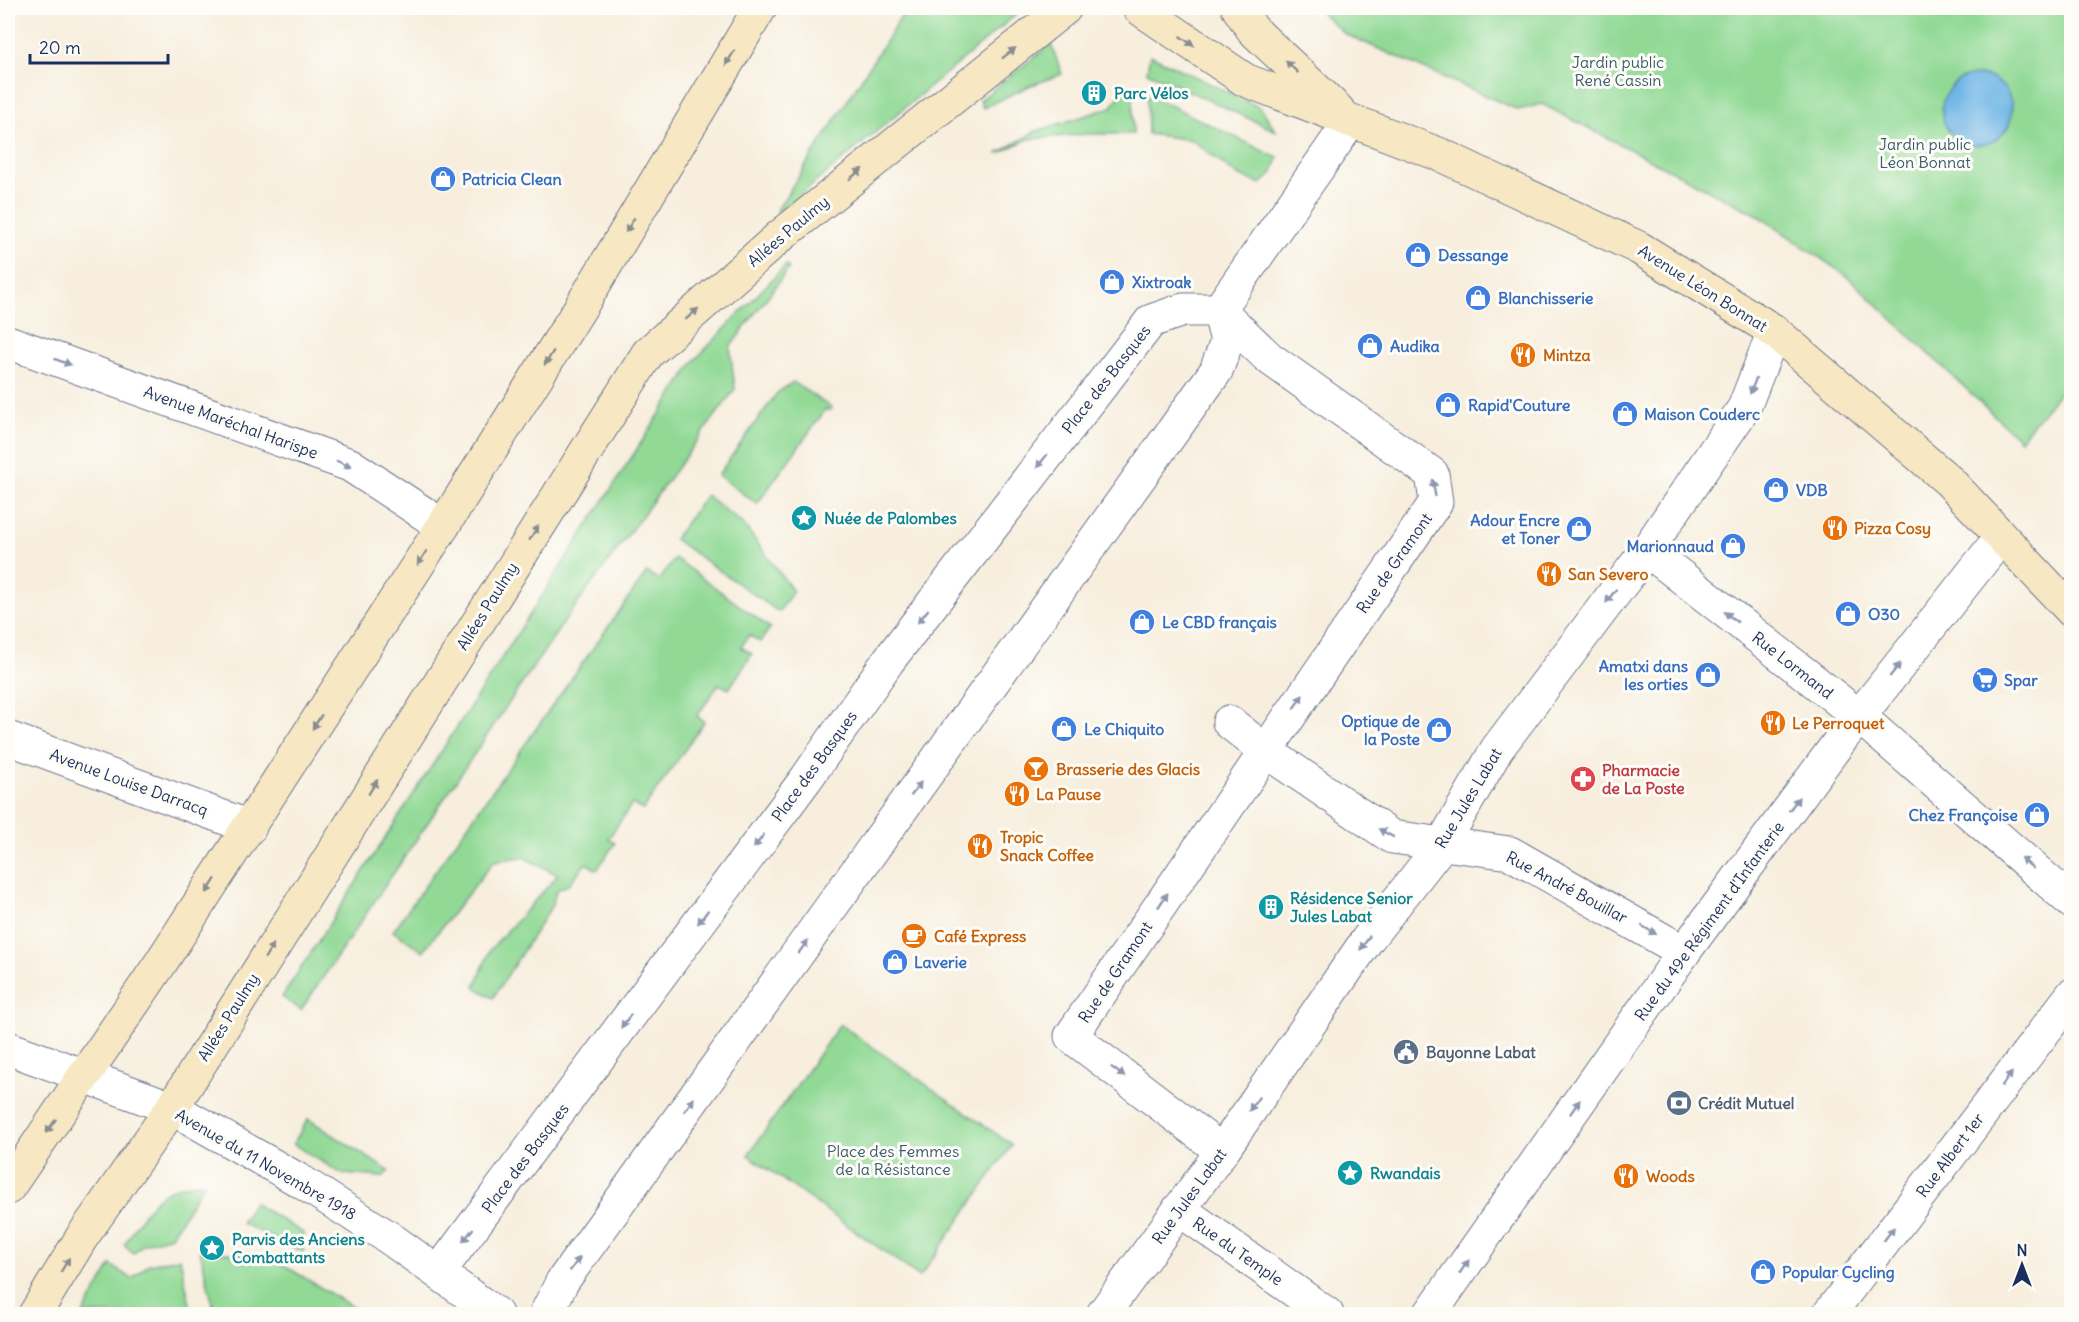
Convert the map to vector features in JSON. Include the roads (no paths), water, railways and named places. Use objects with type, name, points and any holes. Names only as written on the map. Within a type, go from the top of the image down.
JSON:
[{"type":"main road","points":[[8,1188],[84,1078],[250,826],[442,526],[580,308],[760,8]]},
{"type":"main road","name":"Allées Paulmy","points":[[35,1314],[82,1237],[172,1108],[648,353],[778,238],[1065,8]]},
{"type":"main road","name":"Avenue Léon Bonnat","points":[[1139,8],[1245,80],[1441,155],[1639,248],[1774,332],[1949,481],[2072,611]]},
{"type":"main road","name":"Avenue Léon Bonnat","points":[[1238,8],[1253,30],[1350,122]]},
{"type":"street","points":[[546,1314],[562,1282],[1216,371],[1227,341],[1219,310],[1350,122]]},
{"type":"street","name":"Place des Basques","points":[[439,1272],[806,779],[888,661],[1151,321],[1183,310],[1219,310]]},
{"type":"street","name":"Rue de Gramont","points":[[1219,310],[1269,358],[1432,474],[1436,502],[1264,750],[1071,1036],[1222,1151]]},
{"type":"street","name":"Rue Jules Labat","points":[[1103,1314],[1222,1151],[1367,940],[1443,843],[1497,749],[1647,550],[1744,408],[1774,332]]},
{"type":"street","name":"Avenue Maréchal Harispe","points":[[8,342],[350,465],[442,526]]},
{"type":"street","name":"Rue du 49e Régiment d'Infanterie","points":[[1430,1314],[1684,952],[1860,717],[2001,537]]},
{"type":"street","name":"Rue Lormand","points":[[1647,550],[1860,717],[2072,902]]},
{"type":"street","points":[[1229,722],[1264,750],[1392,837],[1443,843]]},
{"type":"street","name":"Avenue Louise Darracq","points":[[8,738],[250,826]]},
{"type":"street","name":"Rue André Bouillar","points":[[1443,843],[1510,853],[1684,952]]},
{"type":"street","name":"Rue Albert 1er","points":[[1828,1314],[2072,995]]},
{"type":"street","name":"Avenue du 11 Novembre 1918","points":[[8,1048],[84,1078],[172,1108],[302,1182],[439,1272],[496,1314]]},
{"type":"street","name":"Rue du Temple","points":[[1179,1209],[1327,1314]]},
{"type":"water","points":[[1984,75],[1997,81],[2006,90],[2010,96],[2012,110],[2010,124],[2002,135],[1991,143],[1970,145],[1952,135],[1944,124],[1942,103],[1952,85],[1963,77]]},
{"type":"place","name":"Parc Vélos","points":[[1094,93]]},
{"type":"place","name":"Patricia Clean","points":[[443,179]]},
{"type":"place","name":"Dessange","points":[[1418,255]]},
{"type":"place","name":"Xixtroak","points":[[1112,282]]},
{"type":"place","name":"Blanchisserie","points":[[1478,298]]},
{"type":"place","name":"Audika","points":[[1370,346]]},
{"type":"place","name":"Mintza","points":[[1523,355]]},
{"type":"place","name":"Rapid'Couture","points":[[1448,405]]},
{"type":"place","name":"Maison Couderc","points":[[1625,414]]},
{"type":"place","name":"VDB","points":[[1776,490]]},
{"type":"place","name":"Nuée de Palombes","points":[[804,518]]},
{"type":"place","name":"Pizza Cosy","points":[[1835,528]]},
{"type":"place","name":"Adour Encre et Toner","points":[[1579,529]]},
{"type":"place","name":"Marionnaud","points":[[1733,546]]},
{"type":"place","name":"San Severo","points":[[1549,574]]},
{"type":"place","name":"O30","points":[[1848,614]]},
{"type":"place","name":"Le CBD français","points":[[1142,622]]},
{"type":"place","name":"Amatxi dans les orties","points":[[1708,675]]},
{"type":"place","name":"Spar","points":[[1985,680]]},
{"type":"place","name":"Le Perroquet","points":[[1773,723]]},
{"type":"place","name":"Le Chiquito","points":[[1064,729]]},
{"type":"place","name":"Optique de la Poste","points":[[1439,730]]},
{"type":"place","name":"Brasserie des Glacis","points":[[1036,769]]},
{"type":"place","name":"Pharmacie de La Poste","points":[[1583,779]]},
{"type":"place","name":"La Pause","points":[[1017,794]]},
{"type":"place","name":"Chez Françoise","points":[[2037,815]]},
{"type":"place","name":"Tropic Snack Coffee","points":[[980,846]]},
{"type":"place","name":"Résidence Senior Jules Labat","points":[[1271,907]]},
{"type":"place","name":"Café Express","points":[[914,936]]},
{"type":"place","name":"Laverie","points":[[895,962]]},
{"type":"place","name":"Bayonne Labat","points":[[1406,1052]]},
{"type":"place","name":"Crédit Mutuel","points":[[1679,1103]]},
{"type":"place","name":"Rwandais","points":[[1350,1173]]},
{"type":"place","name":"Woods","points":[[1626,1176]]},
{"type":"place","name":"Parvis des Anciens Combattants","points":[[212,1248]]},
{"type":"place","name":"Popular Cycling","points":[[1763,1272]]},
{"type":"park label","name":"Jardin public René Cassin","points":[[1618,71]]},
{"type":"park label","name":"Jardin public Léon Bonnat","points":[[1925,153]]},
{"type":"park label","name":"Place des Femmes de la Résistance","points":[[893,1160]]}]
